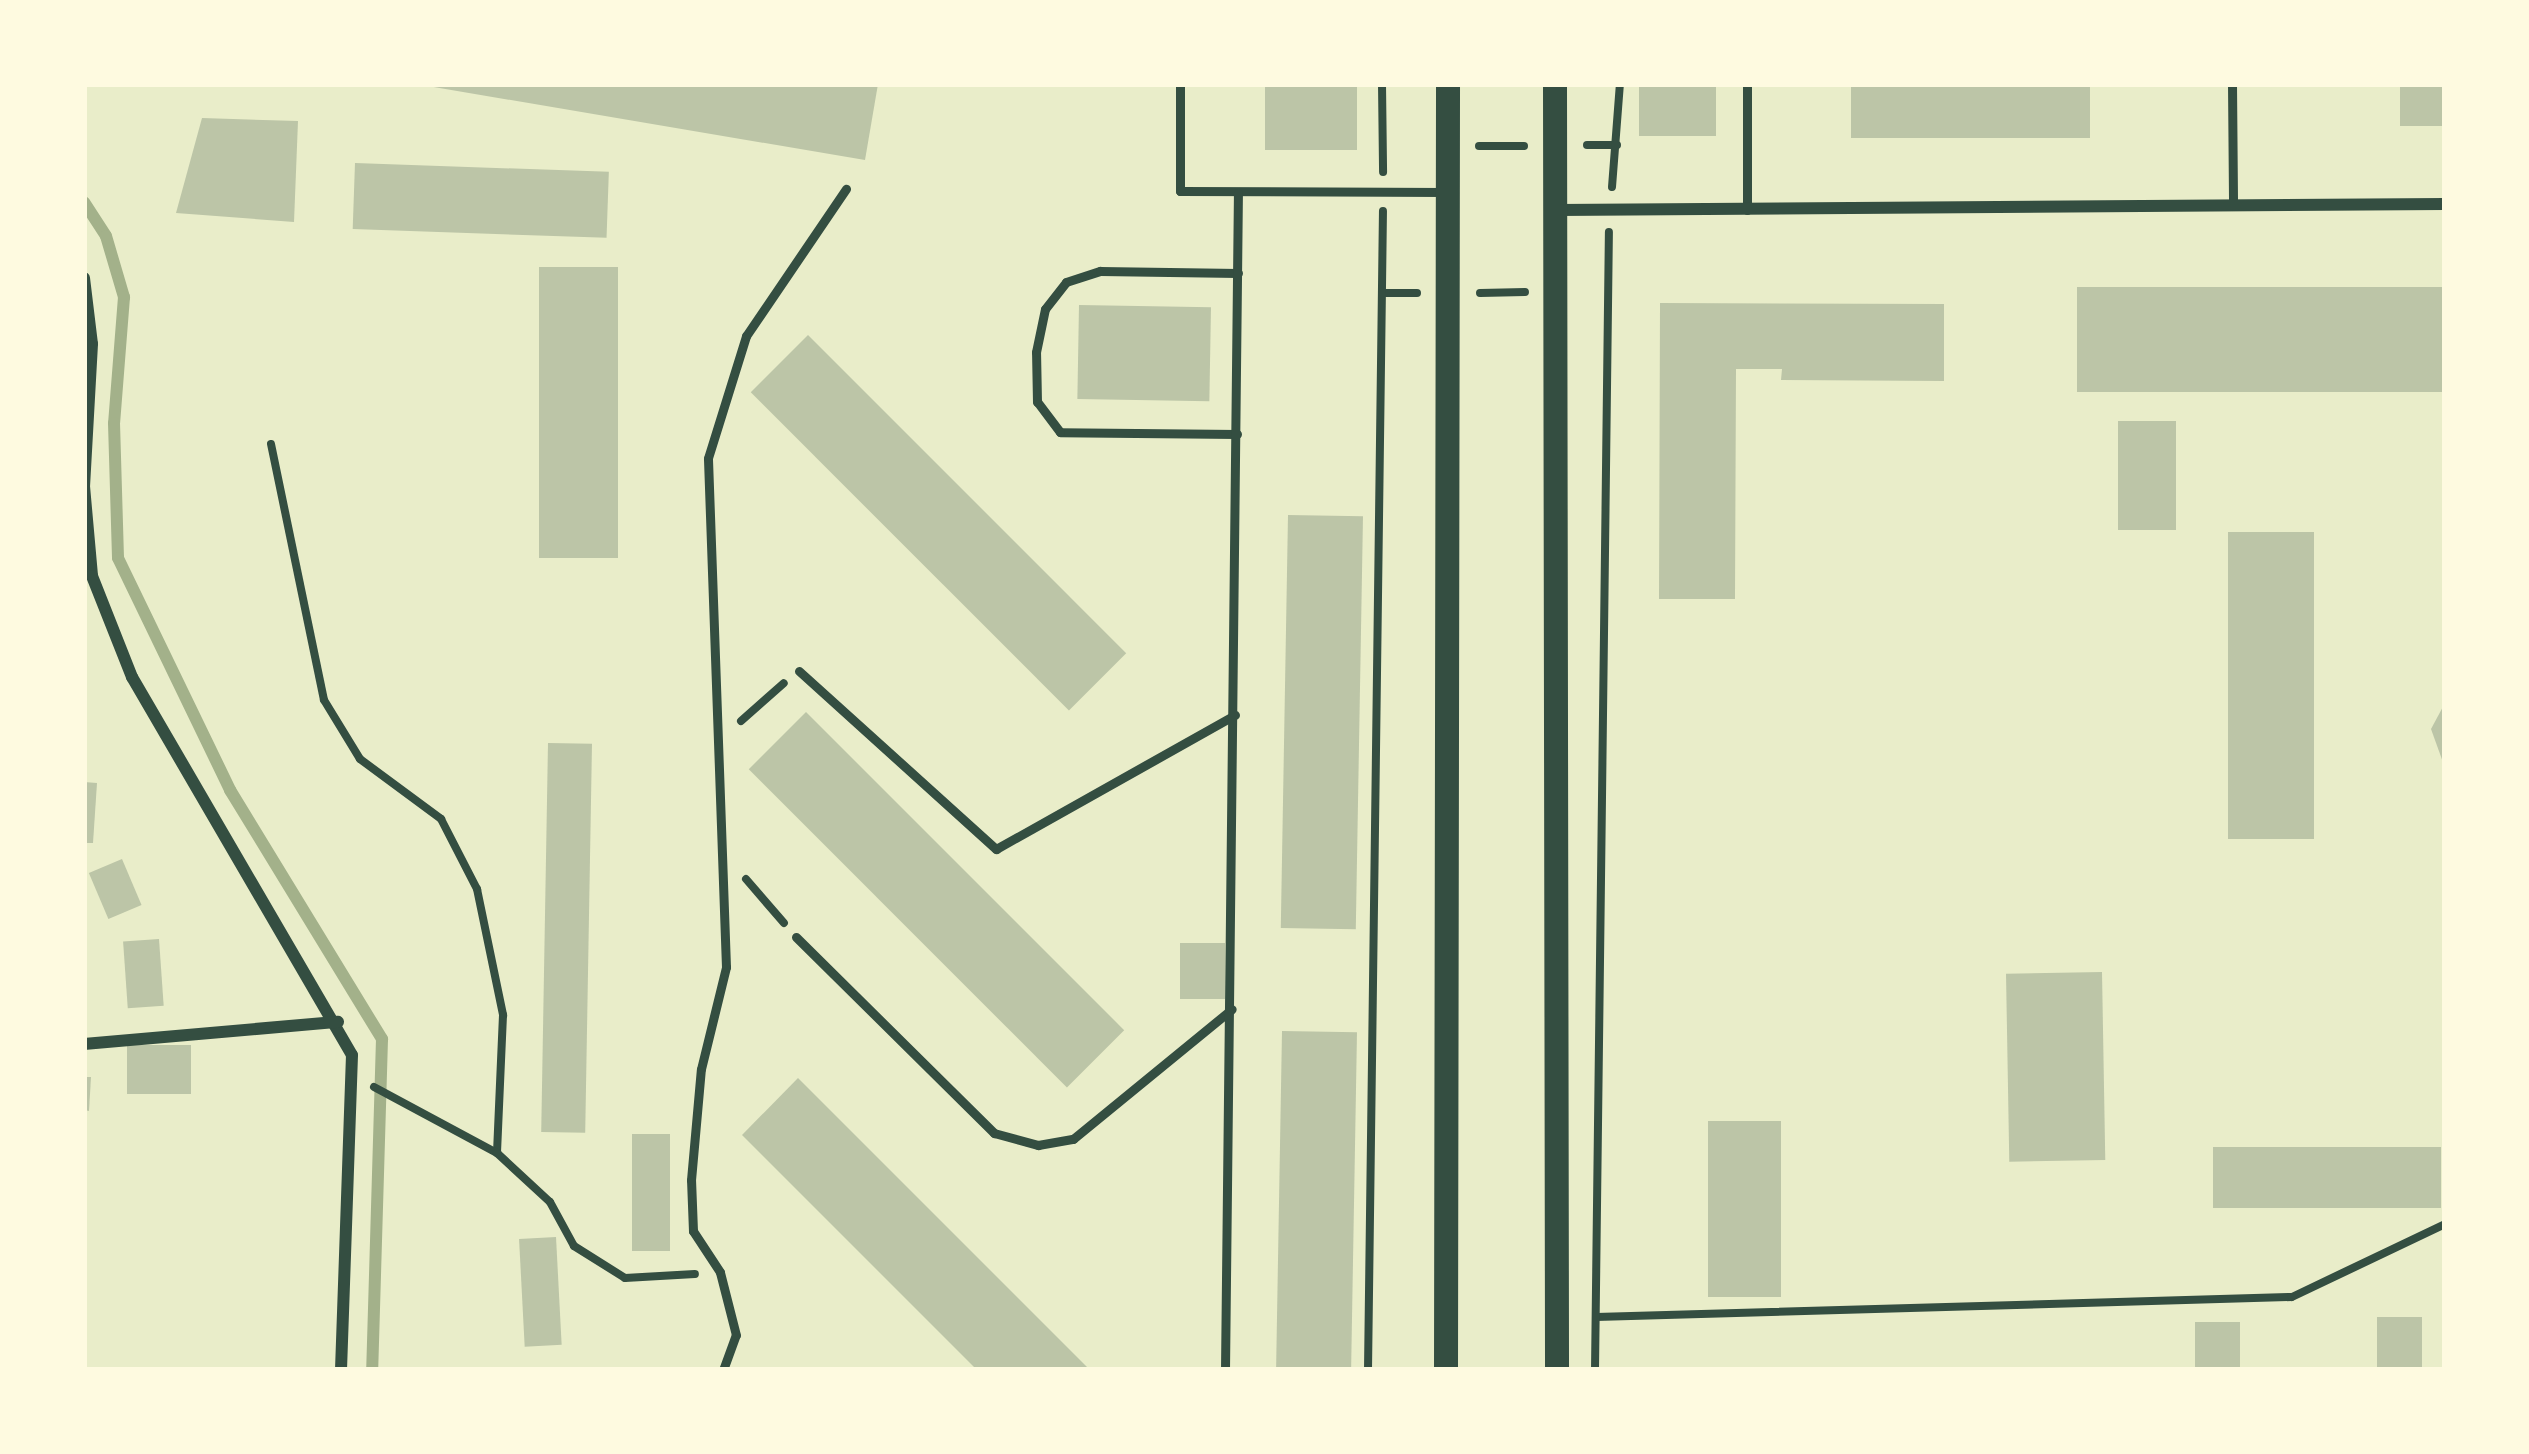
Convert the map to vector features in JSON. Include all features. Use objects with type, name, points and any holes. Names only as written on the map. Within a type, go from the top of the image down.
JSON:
[{"type":"main road","points":[[1446,1370],[1448,84]]},
{"type":"main road","points":[[1556,84],[1557,1370]]},
{"type":"street","points":[[1557,210],[2445,204]]},
{"type":"street","points":[[84,278],[92,344],[84,486],[92,577],[132,677],[338,1022],[353,1076],[341,1370]]},
{"type":"street","points":[[84,1044],[338,1022]]},
{"type":"lane","points":[[1180,84],[1180,191],[1448,192]]},
{"type":"lane","points":[[1747,84],[1747,210]]},
{"type":"lane","points":[[2232,84],[2233,206]]},
{"type":"lane","points":[[724,1370],[736,1335],[721,1272],[693,1232],[691,1180],[701,1070],[726,967],[722,737],[708,458],[746,335],[845,189]]},
{"type":"lane","points":[[1225,1370],[1238,193]]},
{"type":"lane","points":[[1237,434],[1060,432],[1036,403],[1036,352],[1045,309],[1066,282],[1100,271],[1238,273]]},
{"type":"lane","points":[[799,671],[996,849],[1234,715]]},
{"type":"lane","points":[[796,937],[994,1132],[1038,1145],[1073,1139],[1232,1009]]},
{"type":"path","points":[[1368,1370],[1382,84]]},
{"type":"path","points":[[1595,1370],[1610,211],[1619,84]]},
{"type":"path","points":[[1448,146],[1556,146]]},
{"type":"path","points":[[1447,293],[1556,292]]},
{"type":"path","points":[[271,444],[324,700],[360,759],[441,819],[476,889],[503,1015],[497,1153]]},
{"type":"path","points":[[722,737],[799,671]]},
{"type":"path","points":[[723,852],[796,937]]},
{"type":"path","points":[[353,1076],[497,1153],[550,1202],[574,1246],[626,1278],[721,1272]]},
{"type":"path","points":[[1596,1317],[2292,1297],[2445,1224]]},
{"type":"building","points":[[416,84],[878,84],[865,160]]},
{"type":"building","points":[[1265,84],[1357,84],[1357,150],[1265,150]]},
{"type":"building","points":[[1639,84],[1716,84],[1716,136],[1639,136]]},
{"type":"building","points":[[1851,84],[2090,84],[2090,138],[1851,138]]},
{"type":"building","points":[[2400,84],[2445,84],[2445,126],[2400,126]]},
{"type":"building","points":[[202,118],[298,121],[294,222],[176,213]]},
{"type":"building","points":[[355,163],[609,172],[607,238],[353,229]]},
{"type":"building","points":[[539,267],[618,267],[618,558],[539,558]]},
{"type":"building","points":[[2077,287],[2445,287],[2445,392],[2077,392]]},
{"type":"building","points":[[1660,303],[1944,304],[1944,381],[1781,380],[1782,369],[1736,369],[1735,599],[1659,599]]},
{"type":"building","points":[[1079,305],[1211,307],[1209,401],[1077,399]]},
{"type":"building","points":[[808,335],[1126,653],[1069,710],[751,392]]},
{"type":"building","points":[[2118,421],[2176,421],[2176,530],[2118,530]]},
{"type":"building","points":[[1288,515],[1363,516],[1356,929],[1281,928]]},
{"type":"building","points":[[2228,532],[2314,532],[2314,839],[2228,839]]},
{"type":"building","points":[[2445,703],[2445,765],[2444,765],[2431,729]]},
{"type":"building","points":[[806,712],[1124,1030],[1067,1087],[749,769]]},
{"type":"building","points":[[548,743],[592,744],[585,1133],[541,1132]]},
{"type":"building","points":[[84,782],[97,783],[93,843],[84,843]]},
{"type":"building","points":[[122,859],[142,905],[108,919],[89,873]]},
{"type":"building","points":[[159,939],[164,1006],[128,1008],[123,942]]},
{"type":"building","points":[[1180,943],[1225,943],[1225,999],[1180,999]]},
{"type":"building","points":[[2102,972],[2105,1160],[2009,1162],[2006,974]]},
{"type":"building","points":[[1282,1031],[1357,1032],[1351,1370],[1276,1370]]},
{"type":"building","points":[[127,1045],[191,1045],[191,1094],[127,1094]]},
{"type":"building","points":[[84,1077],[91,1077],[89,1111],[84,1110]]},
{"type":"building","points":[[798,1078],[1090,1370],[977,1370],[742,1135]]},
{"type":"building","points":[[1708,1121],[1781,1121],[1781,1297],[1708,1297]]},
{"type":"building","points":[[632,1134],[670,1134],[670,1251],[632,1251]]},
{"type":"building","points":[[2213,1147],[2441,1147],[2441,1208],[2213,1208]]},
{"type":"building","points":[[556,1237],[562,1345],[525,1347],[519,1239]]},
{"type":"building","points":[[2377,1317],[2422,1317],[2422,1370],[2377,1370]]},
{"type":"building","points":[[2195,1322],[2240,1322],[2240,1370],[2195,1370]]},
{"type":"waterway","points":[[84,202],[106,236],[124,297],[114,423],[118,558],[230,790],[382,1039],[372,1370]]}]
